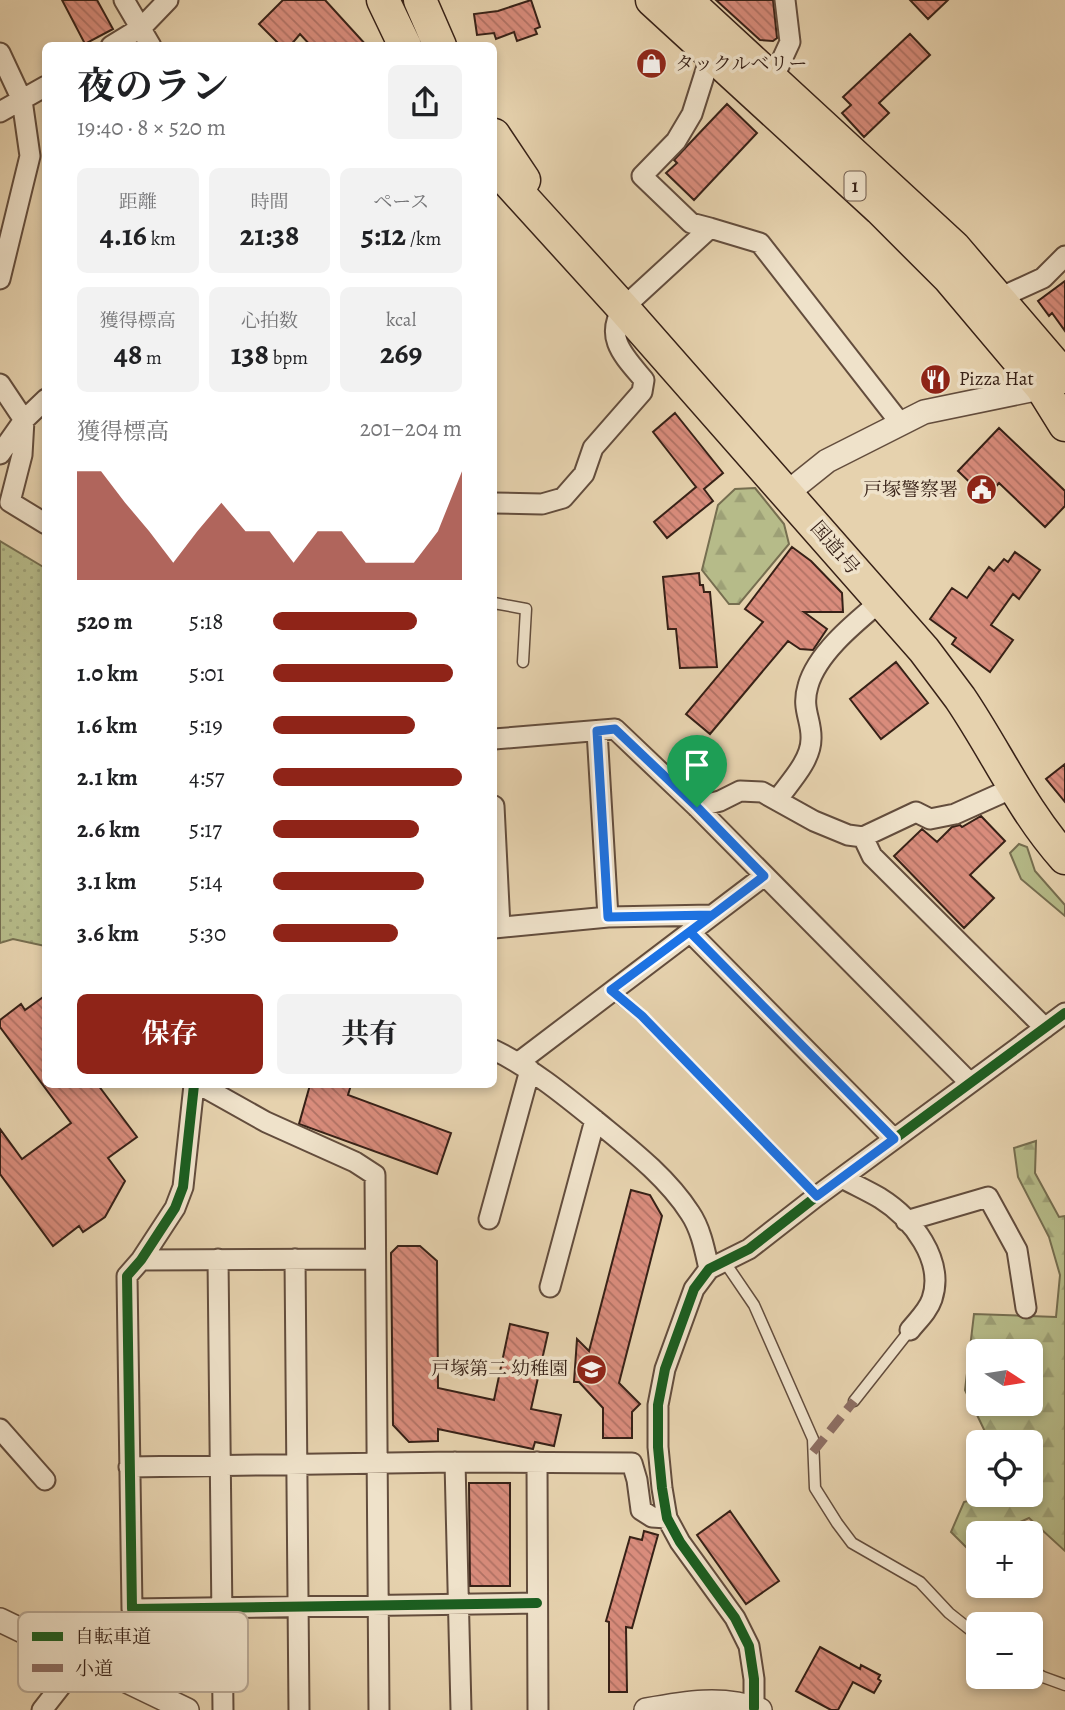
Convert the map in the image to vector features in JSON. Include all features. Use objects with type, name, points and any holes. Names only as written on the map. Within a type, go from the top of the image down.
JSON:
[{"type":"highway","points":[[383,0],[403,42]]},
{"type":"highway","points":[[420,0],[438,42]]},
{"type":"highway","name":"1","points":[[652,0],[880,209],[1057,383]]},
{"type":"highway","name":"1","points":[[686,0],[954,247],[997,299],[1057,383],[1065,425]]},
{"type":"highway","name":"国道1号","points":[[497,139],[579,259]]},
{"type":"highway","name":"国道1号","points":[[497,169],[924,650],[960,699],[1013,788],[1065,858]]},
{"type":"street","points":[[124,0],[149,42]]},
{"type":"street","points":[[118,42],[142,27],[168,0]]},
{"type":"street","points":[[773,79],[790,42],[785,0]]},
{"type":"street","points":[[0,53],[22,100],[30,156],[3,255],[0,279]]},
{"type":"street","points":[[711,54],[692,114],[676,141],[642,176],[691,223],[760,243],[901,424]]},
{"type":"street","points":[[0,112],[42,88]]},
{"type":"street","points":[[497,503],[542,504],[563,498],[584,474],[593,448],[642,392],[644,380],[623,354],[613,332],[616,319],[623,308],[710,228]]},
{"type":"street","points":[[997,299],[1042,278],[1065,256]]},
{"type":"street","points":[[787,493],[827,461],[924,412],[1057,383]]},
{"type":"street","points":[[0,384],[24,420],[22,455],[10,502],[42,522]]},
{"type":"street","points":[[0,454],[24,420],[42,403]]},
{"type":"street","points":[[777,800],[804,761],[811,740],[805,710],[808,685],[828,650],[881,601]]},
{"type":"street","points":[[497,739],[615,729],[697,807],[970,1083]]},
{"type":"street","points":[[597,731],[608,917]]},
{"type":"street","points":[[697,807],[720,801],[740,791],[762,792],[814,821],[848,835],[863,837],[916,812],[930,818],[955,814],[1013,788]]},
{"type":"street","points":[[863,837],[872,856],[1045,1028]]},
{"type":"street","points":[[489,1219],[524,1066],[611,990],[764,876]]},
{"type":"street","points":[[497,928],[608,917],[712,915]]},
{"type":"street","points":[[690,932],[894,1139]]},
{"type":"street","points":[[646,1710],[718,1701],[757,1709],[749,1646],[735,1618],[680,1542],[667,1518],[658,1447],[659,1405],[665,1369],[694,1289],[717,1265],[750,1250],[817,1196],[1065,1013]]},
{"type":"street","points":[[497,1052],[524,1066],[595,1120],[672,1189],[692,1216],[717,1265]]},
{"type":"street","points":[[194,1088],[183,1187],[175,1208],[141,1260],[127,1276],[132,1609],[537,1603]]},
{"type":"street","points":[[205,1088],[266,1122],[355,1162],[375,1175],[379,1710]]},
{"type":"street","points":[[551,1287],[595,1120]]},
{"type":"street","points":[[842,1178],[883,1200],[916,1230],[931,1257],[935,1278],[932,1297],[926,1310],[910,1330]]},
{"type":"street","points":[[906,1222],[988,1197],[1017,1250],[1026,1308]]},
{"type":"street","points":[[218,1259],[222,1612]]},
{"type":"street","points":[[295,1259],[299,1710]]},
{"type":"street","points":[[141,1260],[375,1259]]},
{"type":"street","points":[[0,1429],[44,1480]]},
{"type":"street","points":[[129,1468],[455,1462],[632,1463],[641,1510],[652,1517],[667,1518]]},
{"type":"street","points":[[455,1462],[461,1710]]},
{"type":"street","points":[[537,1462],[537,1710]]},
{"type":"street","points":[[0,1620],[18,1629]]},
{"type":"street","points":[[42,1710],[56,1692]]},
{"type":"street","points":[[150,1692],[187,1710]]},
{"type":"street","points":[[223,1692],[223,1710]]},
{"type":"lane","points":[[497,603],[526,608],[523,662]]},
{"type":"lane","points":[[611,990],[642,1016],[817,1196]]},
{"type":"lane","points":[[717,1265],[754,1305],[813,1439],[815,1488],[837,1523],[852,1543],[920,1583],[966,1626]]},
{"type":"lane","points":[[854,1401],[910,1330]]},
{"type":"lane","points":[[1043,1677],[1065,1685]]},
{"type":"green space","points":[[755,488],[784,524],[789,544],[739,604],[729,604],[702,570],[718,505],[735,489]]},
{"type":"green space","points":[[0,541],[42,566],[42,945],[13,939],[0,943]]},
{"type":"green space","points":[[1019,844],[1027,847],[1035,871],[1065,905],[1065,916],[1021,879],[1010,853]]},
{"type":"green space","points":[[1036,1141],[1035,1173],[1059,1217],[1065,1216],[1065,1551],[1043,1531],[1043,1521],[1032,1521],[1029,1518],[1022,1521],[966,1521],[966,1547],[951,1532],[966,1501],[966,1507],[1043,1507],[1043,1430],[984,1430],[978,1416],[1043,1416],[1043,1339],[971,1339],[974,1314],[1056,1317],[1060,1275],[1049,1237],[1018,1177],[1014,1148]]},
{"type":"building","points":[[62,0],[97,0],[113,29],[84,42]]},
{"type":"building","points":[[283,0],[325,0],[363,42],[307,42],[300,34],[293,42],[277,42],[259,24]]},
{"type":"building","points":[[531,0],[540,27],[535,29],[537,34],[517,41],[514,32],[496,39],[494,33],[477,35],[474,14],[498,11]]},
{"type":"building","points":[[716,0],[773,0],[777,38],[773,41],[760,40]]},
{"type":"building","points":[[910,0],[948,0],[928,19]]},
{"type":"building","points":[[910,34],[930,55],[879,103],[889,113],[864,137],[842,113],[851,105],[843,97]]},
{"type":"building","points":[[727,104],[757,133],[694,200],[666,173],[677,163],[674,160]]},
{"type":"building","points":[[1065,281],[1065,331],[1052,313],[1049,316],[1038,301]]},
{"type":"building","points":[[675,413],[723,473],[704,489],[713,501],[667,538],[654,522],[696,487],[653,432]]},
{"type":"building","points":[[999,428],[1065,491],[1065,506],[1045,527],[999,483],[986,498],[958,471]]},
{"type":"building","points":[[792,547],[811,561],[842,593],[843,612],[804,612],[827,629],[813,650],[800,649],[788,641],[710,734],[686,714],[763,622],[745,609]]},
{"type":"building","points":[[1015,552],[1040,570],[1019,599],[1013,594],[991,625],[1013,640],[990,672],[952,644],[956,638],[930,619],[952,588],[967,598],[989,567],[994,571],[1004,559],[1008,562]]},
{"type":"building","points":[[699,573],[704,592],[710,592],[717,667],[680,668],[676,629],[668,629],[663,577]]},
{"type":"building","points":[[896,662],[928,703],[881,739],[850,699]]},
{"type":"building","points":[[1065,764],[1065,802],[1046,779]]},
{"type":"building","points":[[981,816],[1005,841],[970,875],[994,898],[964,928],[894,856],[922,829],[937,842],[952,827],[962,827]]},
{"type":"building","points":[[42,998],[42,1084],[0,1027],[0,1020],[21,1004],[25,1010]]},
{"type":"building","points":[[45,1088],[100,1088],[137,1137],[108,1158],[125,1181],[105,1217],[83,1232],[79,1226],[53,1246],[0,1174],[0,1129],[22,1159],[71,1123]]},
{"type":"building","points":[[309,1088],[350,1088],[348,1095],[451,1133],[437,1174],[299,1124]]},
{"type":"building","points":[[631,1190],[650,1195],[662,1216],[619,1383],[640,1404],[632,1412],[632,1438],[603,1438],[603,1408],[579,1382],[574,1382],[577,1339],[589,1351]]},
{"type":"building","points":[[398,1246],[420,1246],[437,1261],[438,1388],[494,1400],[510,1324],[548,1333],[531,1409],[561,1415],[554,1446],[535,1442],[533,1449],[438,1429],[438,1441],[409,1442],[393,1425],[391,1253]]},
{"type":"building","points":[[469,1483],[510,1483],[510,1586],[470,1586]]},
{"type":"building","points":[[730,1511],[779,1581],[746,1604],[697,1535]]},
{"type":"building","points":[[644,1531],[658,1535],[632,1628],[626,1627],[627,1692],[609,1692],[609,1622],[606,1621],[630,1537],[642,1540]]},
{"type":"building","points":[[820,1647],[860,1669],[861,1665],[880,1675],[878,1679],[881,1681],[874,1693],[853,1682],[838,1710],[831,1710],[796,1691]]},
{"type":"marked path","points":[[813,1452],[854,1401]]},
{"type":"cycle path","points":[[754,1708],[754,1679],[749,1646],[735,1618],[680,1542],[667,1518],[662,1488],[658,1405],[665,1369],[694,1289],[709,1269],[749,1249],[1065,1013]]},
{"type":"cycle path","points":[[194,1088],[183,1187],[175,1208],[141,1260],[127,1276],[132,1609],[537,1603]]},
{"type":"place","name":"タックルベリー","points":[[652,64]]},
{"type":"place","name":"Pizza Hat","points":[[936,379]]},
{"type":"place","name":"戸塚警察署","points":[[981,490]]},
{"type":"place","name":"戸塚第二 幼稚園","points":[[591,1369]]},
{"type":"route","points":[[615,729],[697,807],[764,876],[690,932],[894,1139],[817,1196],[642,1016],[611,990],[712,915],[608,917],[597,731],[615,729]]}]
